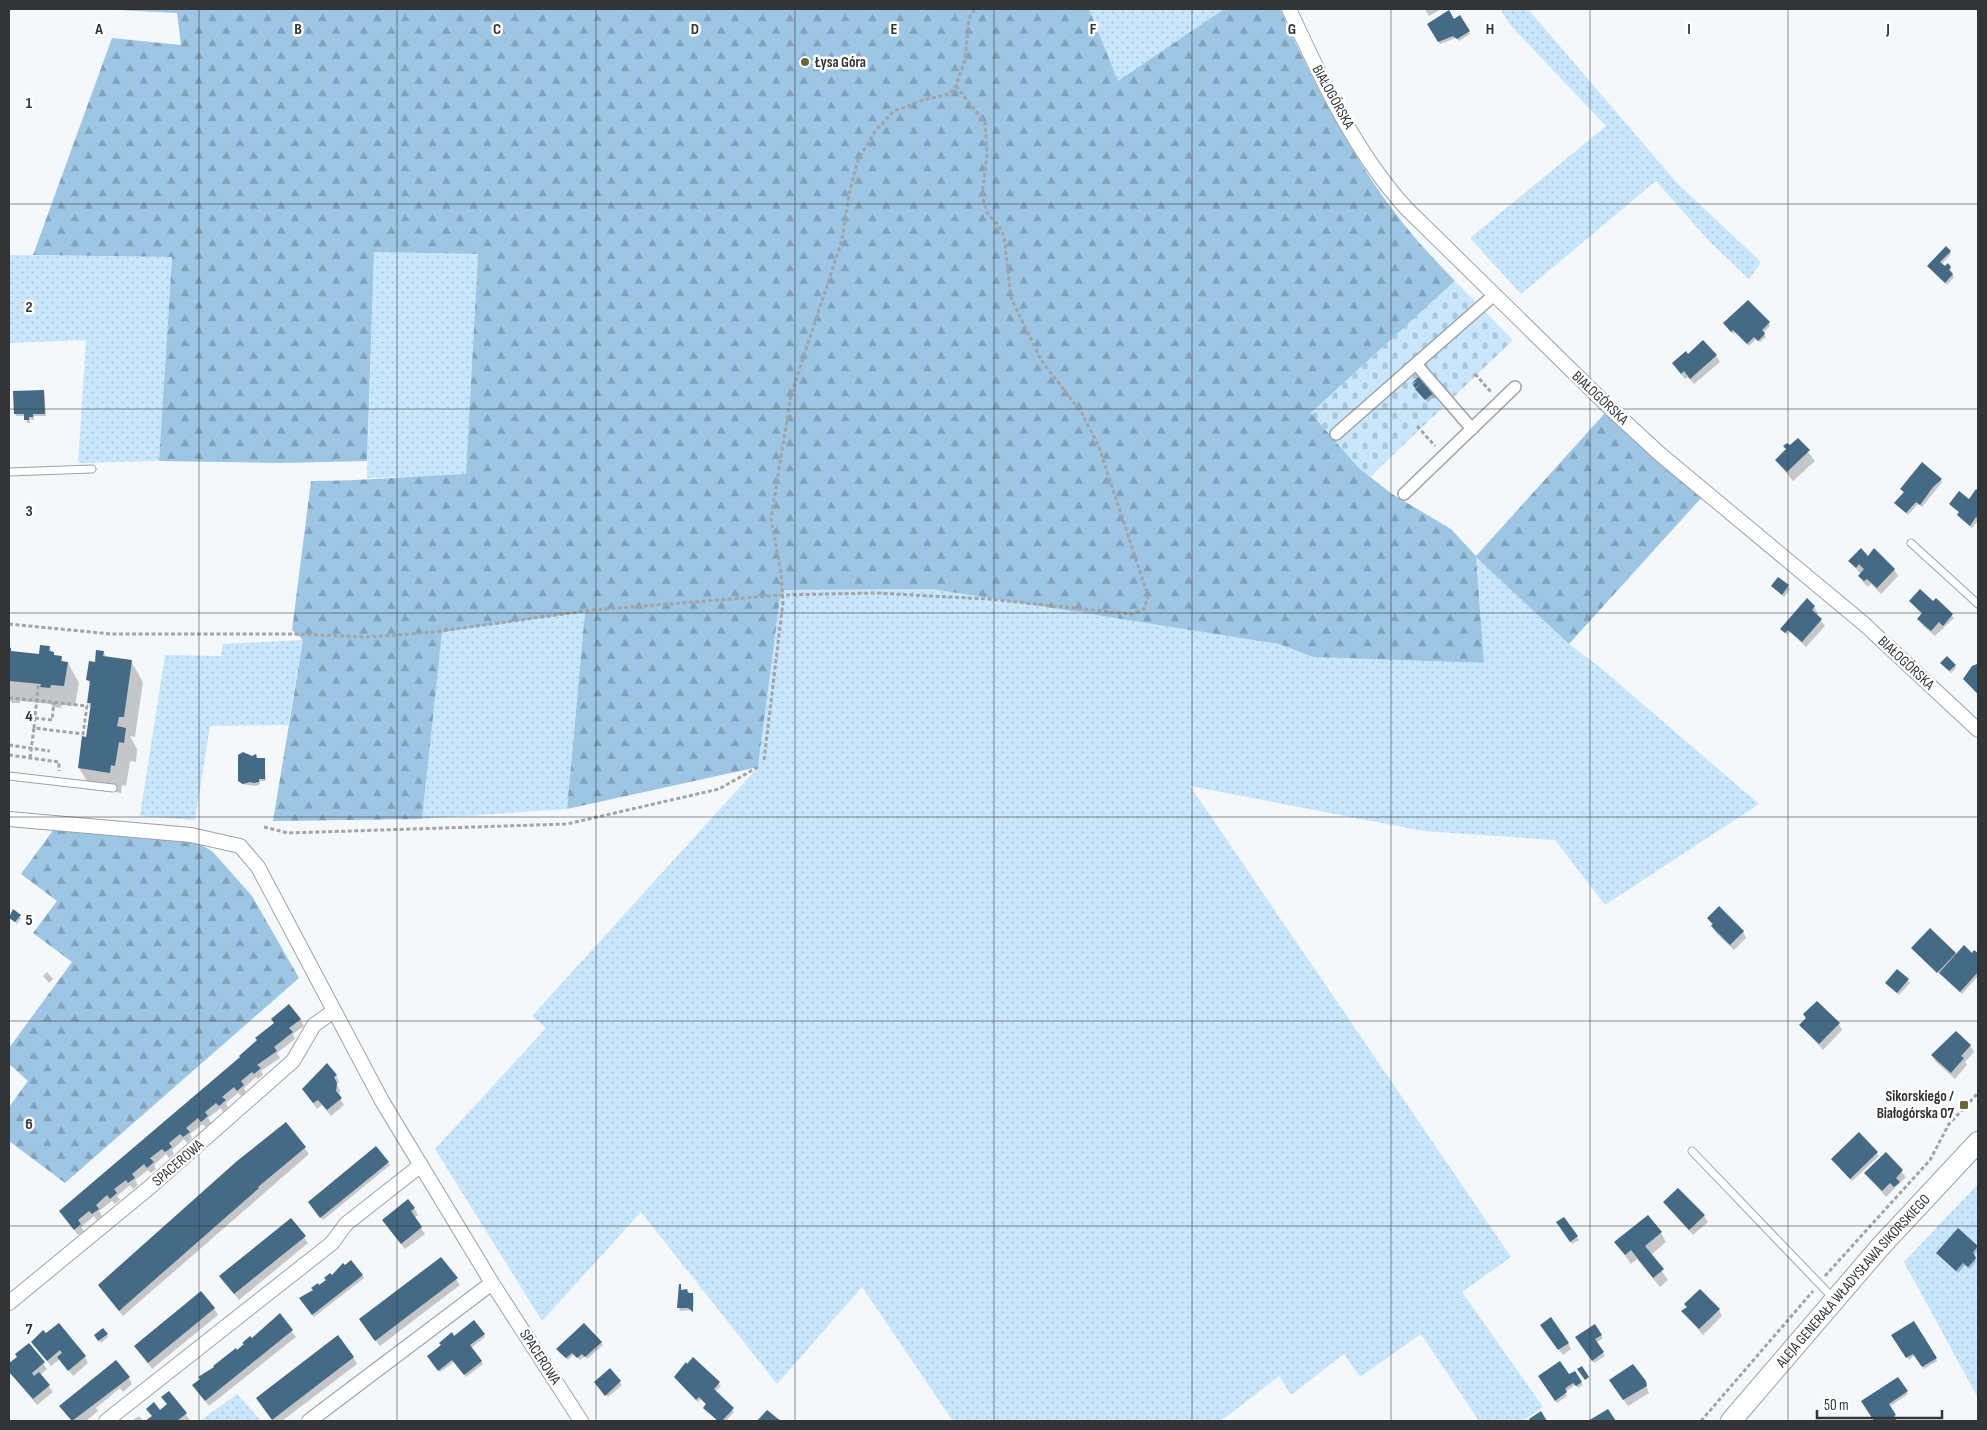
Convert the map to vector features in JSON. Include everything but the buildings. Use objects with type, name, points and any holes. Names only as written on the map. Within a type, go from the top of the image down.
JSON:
[{"type":"main road","name":"ALEJA GENERAŁA WŁADYSŁAWA SIKORSKIEGO","points":[[1731,1421],[1835,1299],[1978,1142]]},
{"type":"street","name":"BIAŁOGÓRSKA","points":[[1289,9],[1316,67],[1360,146],[1384,183],[1406,208],[1647,442],[1862,623],[1978,730]]},
{"type":"street","points":[[1336,434],[1494,295]]},
{"type":"street","points":[[1416,364],[1472,429]]},
{"type":"street","points":[[1404,494],[1515,387]]},
{"type":"street","name":"SPACEROWA","points":[[9,818],[191,835],[240,846],[258,867],[382,1101],[492,1283],[581,1421]]},
{"type":"street","name":"SPACEROWA","points":[[9,1303],[150,1187],[293,1061],[314,1025],[334,1011]]},
{"type":"street","points":[[106,1421],[332,1243],[346,1224],[421,1165]]},
{"type":"street","points":[[309,1421],[492,1283]]},
{"type":"lane","points":[[9,472],[92,469]]},
{"type":"lane","points":[[1911,543],[1978,604]]},
{"type":"lane","points":[[9,776],[113,788]]},
{"type":"lane","points":[[1692,1151],[1835,1299]]},
{"type":"path","points":[[764,760],[782,595],[781,573],[771,519],[791,395],[842,240],[849,194],[858,160],[876,130],[894,112],[923,100],[950,94],[956,86],[965,60],[969,18],[975,9]]},
{"type":"path","points":[[9,624],[111,634],[295,634],[368,637],[434,632],[592,610],[782,595],[875,593],[978,598],[1132,614],[1144,608],[1148,596],[1099,446],[1081,412],[1041,360],[1011,298],[1004,236],[999,226],[987,213],[982,196],[986,153],[985,122],[956,86]]},
{"type":"path","points":[[1475,374],[1500,402]]},
{"type":"path","points":[[1416,426],[1444,456]]},
{"type":"path","points":[[30,758],[38,686]]},
{"type":"path","points":[[9,698],[87,706],[83,734],[34,728]]},
{"type":"path","points":[[35,718],[52,720],[54,702]]},
{"type":"path","points":[[9,745],[50,751]]},
{"type":"path","points":[[9,755],[59,762],[59,771],[63,774]]},
{"type":"path","points":[[264,827],[288,833],[567,824],[719,789],[758,767]]},
{"type":"path","points":[[1701,1421],[1819,1284],[1930,1160],[1949,1124],[1978,1094]]},
{"type":"green space","points":[[96,9],[1089,9],[1118,81],[1224,9],[1280,9],[1307,67],[1338,126],[1373,182],[1411,233],[1455,281],[1311,413],[1359,468],[1392,494],[1451,529],[1476,556],[1605,413],[1650,454],[1702,497],[1569,644],[1476,557],[1484,663],[1313,657],[1279,644],[932,589],[781,590],[758,767],[567,809],[585,612],[442,632],[422,819],[273,821],[303,640],[292,630],[311,481],[466,474],[478,254],[374,252],[367,461],[282,463],[159,461],[172,257],[33,255],[112,38],[181,45],[177,13]]},
{"type":"green space","points":[[1089,9],[1224,9],[1118,82]]},
{"type":"green space","points":[[1500,9],[1528,9],[1677,183],[1761,262],[1749,279],[1710,242],[1656,181],[1521,294],[1470,238],[1606,126],[1511,26]]},
{"type":"green space","points":[[374,252],[478,254],[466,475],[367,478]]},
{"type":"green space","points":[[9,255],[172,257],[159,461],[78,463],[86,340],[10,343],[9,346]]},
{"type":"green space","points":[[1455,281],[1513,340],[1370,477],[1359,468],[1311,413]]},
{"type":"green space","points":[[1476,556],[1569,644],[1602,669],[1759,804],[1605,905],[1555,840],[1423,831],[1190,786],[1511,1257],[1462,1292],[1543,1407],[1522,1421],[1479,1421],[1421,1334],[1360,1377],[1344,1354],[1291,1395],[1279,1376],[1221,1421],[953,1421],[862,1287],[777,1384],[641,1212],[542,1321],[435,1149],[546,1028],[532,1016],[758,767],[781,590],[932,589],[1279,644],[1313,657],[1484,663]]},
{"type":"green space","points":[[585,612],[567,809],[422,819],[441,632]]},
{"type":"green space","points":[[303,640],[288,725],[210,726],[195,820],[140,816],[165,655],[221,656],[223,644]]},
{"type":"green space","points":[[54,829],[190,839],[212,851],[252,896],[299,978],[65,1183],[9,1141],[9,1107],[28,1081],[9,1064],[9,1048],[72,962],[33,933],[57,901],[21,874]]},
{"type":"green space","points":[[1978,1184],[1978,1398],[1904,1262]]},
{"type":"green space","points":[[237,1394],[261,1421],[200,1421],[204,1418]]},
{"type":"place","name":"Łysa Góra","points":[[805,62]]},
{"type":"place","name":"Sikorskiego / Białogórska 07","points":[[1964,1105]]}]
